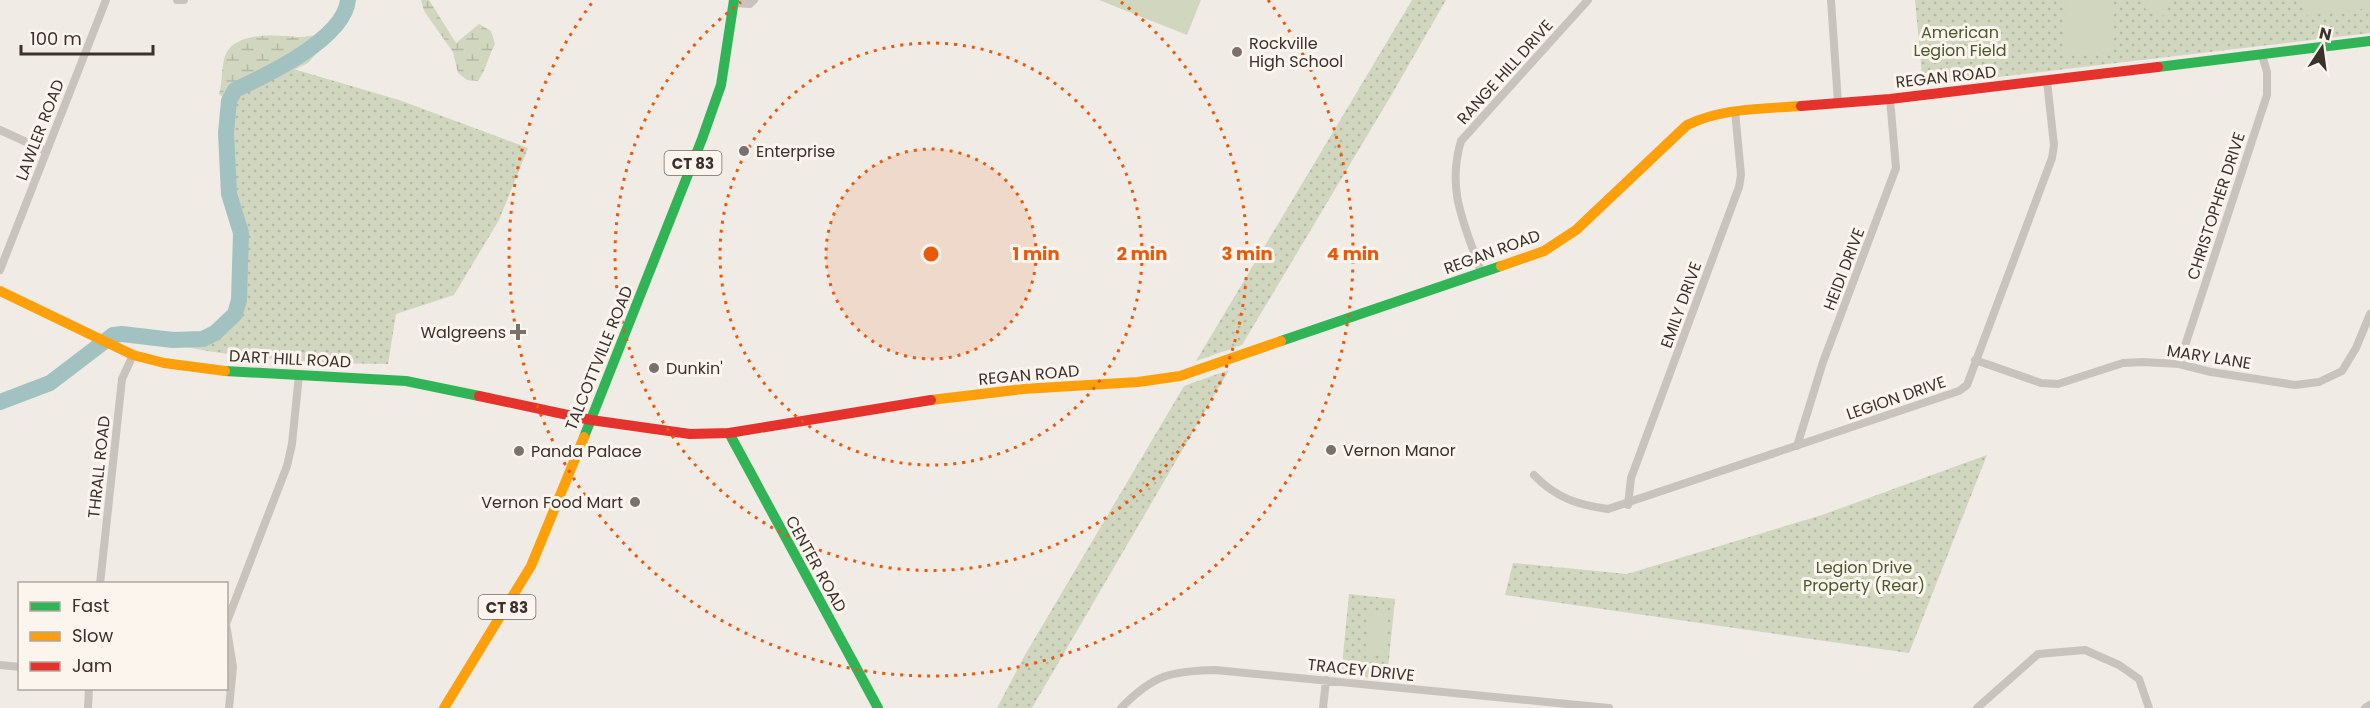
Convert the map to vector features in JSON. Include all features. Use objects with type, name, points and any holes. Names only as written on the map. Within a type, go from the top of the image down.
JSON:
[{"type":"street","name":"LAWLER ROAD","points":[[0,270],[106,0]]},
{"type":"street","points":[[177,0],[184,0]]},
{"type":"street","points":[[734,1],[750,4],[754,0]]},
{"type":"street","name":"RANGE HILL DRIVE","points":[[1481,272],[1454,186],[1454,162],[1461,141],[1588,0]]},
{"type":"street","points":[[1831,0],[1838,103]]},
{"type":"street","name":"TALCOTTVILLE ROAD","points":[[444,708],[531,566],[591,420],[715,103],[728,47],[734,1]]},
{"type":"street","name":"REGAN ROAD","points":[[591,420],[690,435],[729,433],[909,402],[1023,388],[1138,382],[1180,376],[1544,250],[1564,239],[1687,125],[1706,116],[1735,111],[1890,99],[2370,41]]},
{"type":"street","name":"CHRISTOPHER DRIVE","points":[[2180,364],[2267,95],[2268,72],[2262,55]]},
{"type":"street","name":"LEGION DRIVE","points":[[1534,475],[1548,489],[1582,505],[1608,510],[1959,391],[1967,385],[2052,158],[2054,145],[2047,81]]},
{"type":"street","name":"HEIDI DRIVE","points":[[1797,446],[1823,362],[1896,168],[1890,99]]},
{"type":"street","name":"EMILY DRIVE","points":[[1628,505],[1631,478],[1739,187],[1741,175],[1735,111]]},
{"type":"street","points":[[0,130],[46,151]]},
{"type":"street","name":"DART HILL ROAD","points":[[0,291],[133,355],[164,363],[229,372],[406,381],[591,420]]},
{"type":"street","name":"MARY LANE","points":[[1975,360],[2041,383],[2058,384],[2123,363],[2180,364],[2211,372],[2295,385],[2319,382],[2342,371],[2356,348],[2370,314]]},
{"type":"street","name":"THRALL ROAD","points":[[100,582],[122,379],[133,355]]},
{"type":"street","points":[[228,619],[287,466],[292,444],[299,375]]},
{"type":"street","name":"CENTER ROAD","points":[[729,433],[878,708]]},
{"type":"street","points":[[228,636],[233,667],[229,708]]},
{"type":"street","points":[[1977,708],[2038,654],[2085,650],[2119,665],[2139,679],[2149,708]]},
{"type":"street","points":[[0,665],[18,667]]},
{"type":"street","name":"TRACEY DRIVE","points":[[1120,708],[1144,685],[1184,671],[1215,670],[1609,708]]},
{"type":"street","points":[[1323,708],[1326,680]]},
{"type":"street","points":[[88,708],[89,690]]},
{"type":"street","points":[[2365,708],[2370,705]]},
{"type":"green space","points":[[341,0],[352,0],[352,8],[345,21],[308,63],[228,101],[219,94],[225,56],[237,42],[257,36],[301,37],[322,34],[341,8]]},
{"type":"green space","points":[[421,0],[429,0],[456,43],[479,24],[491,31],[495,44],[478,81],[467,80],[458,73],[453,52],[424,11]]},
{"type":"green space","points":[[1099,0],[1201,0],[1187,35]]},
{"type":"green space","points":[[1412,0],[1446,0],[1242,345],[1196,361]]},
{"type":"green space","name":"American Legion Field","points":[[1915,0],[2370,0],[2370,33],[1923,86]]},
{"type":"green space","points":[[2066,0],[2114,0],[2114,52],[2065,55]]},
{"type":"green space","points":[[2148,0],[2169,0],[2164,16],[2145,9]]},
{"type":"green space","points":[[2302,0],[2370,0],[2370,8],[2304,16]]},
{"type":"green space","points":[[283,66],[399,100],[528,148],[499,220],[454,295],[396,314],[388,364],[261,358],[165,344],[145,338],[203,339],[215,333],[235,314],[239,300],[241,233],[228,186],[226,133],[229,101],[235,90]]},
{"type":"green space","points":[[1229,370],[1032,708],[997,708],[1025,655],[1184,386]]},
{"type":"green space","name":"Legion Drive Property (Rear)","points":[[1987,455],[1909,653],[1505,595],[1513,563],[1627,574],[1822,515]]},
{"type":"green space","points":[[1349,594],[1395,599],[1387,679],[1341,675]]},
{"type":"green space","points":[[1370,610],[1389,612],[1384,656],[1365,654]]},
{"type":"waterway","points":[[0,402],[50,383],[113,335],[173,340],[203,339],[215,333],[235,314],[239,300],[241,233],[229,194],[226,133],[229,101],[235,90],[284,65],[319,42],[343,14],[348,0]]},
{"type":"traffic: fast","points":[[584,437],[702,139],[721,85],[734,0]]},
{"type":"traffic: fast","points":[[2158,67],[2370,41]]},
{"type":"traffic: fast","points":[[1281,341],[1501,266]]},
{"type":"traffic: fast","points":[[225,371],[406,381],[479,396]]},
{"type":"traffic: fast","points":[[729,433],[878,708]]},
{"type":"traffic: slow","points":[[1501,266],[1544,251],[1576,230],[1687,125],[1728,112],[1801,106]]},
{"type":"traffic: slow","points":[[0,291],[133,355],[164,363],[225,371]]},
{"type":"traffic: slow","points":[[931,400],[1023,389],[1138,382],[1180,376],[1281,341]]},
{"type":"traffic: slow","points":[[444,708],[531,566],[584,437]]},
{"type":"traffic: jam","points":[[1801,106],[1890,99],[2158,67]]},
{"type":"traffic: jam","points":[[479,396],[591,420],[690,434],[729,433],[931,400]]},
{"type":"place","name":"Rockville High School","points":[[1237,52]]},
{"type":"place","name":"Enterprise","points":[[744,151]]},
{"type":"place","name":"Walgreens","points":[[518,332]]},
{"type":"place","name":"Dunkin'","points":[[654,368]]},
{"type":"place","name":"Vernon Manor","points":[[1331,450]]},
{"type":"place","name":"Panda Palace","points":[[519,451]]},
{"type":"place","name":"Vernon Food Mart","points":[[635,502]]}]
